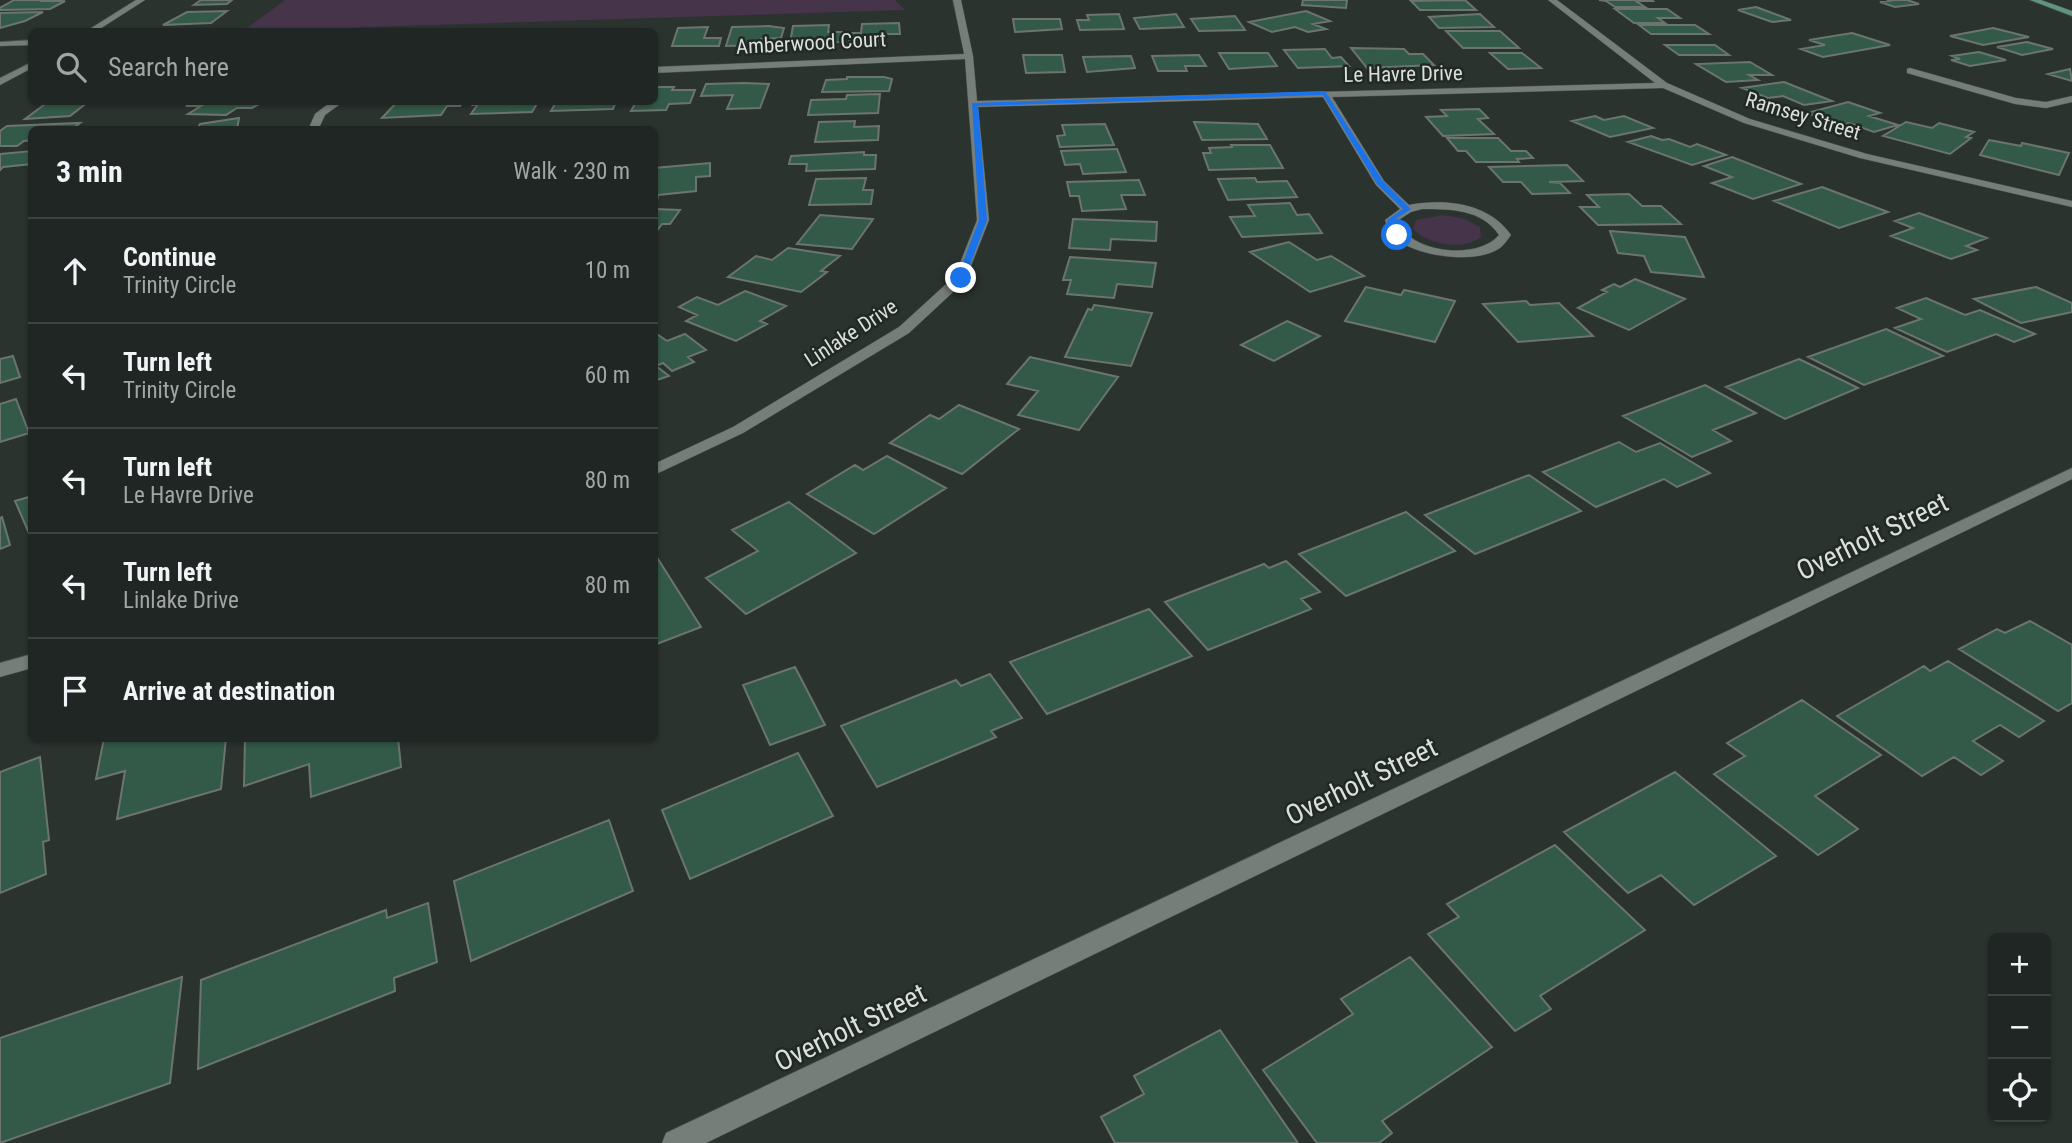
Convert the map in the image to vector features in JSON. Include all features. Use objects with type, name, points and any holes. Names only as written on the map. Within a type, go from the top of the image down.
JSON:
[{"type":"main road","points":[[2034,0],[2072,14]]},
{"type":"street","points":[[96,28],[141,0]]},
{"type":"street","points":[[957,0],[971,0]]},
{"type":"street","name":"Linlake Drive","points":[[658,468],[738,430],[904,330],[961,278],[983,220],[970,56],[957,0]]},
{"type":"street","name":"Ramsey Street","points":[[1552,0],[1664,85],[1747,121],[1864,156],[2072,204]]},
{"type":"street","points":[[0,44],[28,42]]},
{"type":"street","name":"Amberwood Court","points":[[658,70],[970,56]]},
{"type":"street","points":[[0,82],[28,66]]},
{"type":"street","points":[[1910,71],[2015,101],[2046,105],[2072,99]]},
{"type":"street","name":"Le Havre Drive","points":[[975,104],[1664,85]]},
{"type":"street","points":[[1325,93],[1380,183],[1407,209],[1440,206],[1477,213],[1492,219],[1502,227],[1505,235],[1502,243],[1493,249],[1479,252],[1442,252],[1424,248],[1397,235],[1391,227],[1391,220],[1407,209]]},
{"type":"street","points":[[314,126],[314,122],[330,105]]},
{"type":"street","name":"Overholt Street","points":[[676,1143],[2072,473]]},
{"type":"street","points":[[0,670],[28,662]]},
{"type":"shaded area","points":[[285,0],[895,0],[905,10],[338,28],[247,28]]},
{"type":"shaded area","points":[[1443,215],[1465,219],[1480,227],[1481,237],[1465,244],[1446,244],[1428,239],[1413,229],[1416,220]]},
{"type":"building","points":[[14,0],[65,1],[50,9],[0,10]]},
{"type":"building","points":[[201,0],[232,0],[227,4],[194,5]]},
{"type":"building","points":[[1303,0],[1347,0],[1346,8],[1302,5]]},
{"type":"building","points":[[1465,0],[1476,10],[1420,10],[1411,1]]},
{"type":"building","points":[[1599,0],[1653,1],[1636,1],[1645,7],[1615,7]]},
{"type":"building","points":[[1887,0],[1907,0],[1919,4],[1895,7],[1880,2],[1889,1]]},
{"type":"building","points":[[1756,7],[1791,20],[1772,22],[1738,10]]},
{"type":"building","points":[[1615,9],[1667,9],[1680,18],[1658,18],[1665,23],[1634,23]]},
{"type":"building","points":[[227,11],[211,23],[163,25],[187,12]]},
{"type":"building","points":[[1306,11],[1330,21],[1313,24],[1326,29],[1308,32],[1295,27],[1272,32],[1249,22]]},
{"type":"building","points":[[43,12],[25,21],[0,28],[0,13]]},
{"type":"building","points":[[1119,14],[1124,29],[1080,30],[1077,20],[1089,20],[1087,15]]},
{"type":"building","points":[[1176,14],[1184,27],[1140,29],[1134,18]]},
{"type":"building","points":[[1480,14],[1494,27],[1439,28],[1429,17]]},
{"type":"building","points":[[1235,16],[1245,30],[1199,31],[1191,19]]},
{"type":"building","points":[[1013,19],[1060,19],[1062,29],[1015,32]]},
{"type":"building","points":[[899,23],[900,34],[878,34],[878,41],[849,42],[850,33],[861,33],[862,24]]},
{"type":"building","points":[[829,25],[828,32],[842,32],[841,42],[790,43],[793,26]]},
{"type":"building","points":[[1639,25],[1695,25],[1709,34],[1651,34]]},
{"type":"building","points":[[708,27],[704,38],[721,38],[719,46],[672,46],[678,28]]},
{"type":"building","points":[[732,27],[784,28],[781,38],[761,39],[760,45],[726,46]]},
{"type":"building","points":[[1993,28],[2029,37],[1983,45],[1950,36]]},
{"type":"building","points":[[1446,31],[1500,31],[1519,48],[1463,48]]},
{"type":"building","points":[[1852,33],[1890,45],[1823,57],[1801,49],[1825,45],[1809,40]]},
{"type":"building","points":[[2027,42],[2053,49],[2022,55],[1997,47]]},
{"type":"building","points":[[1665,45],[1715,45],[1729,55],[1679,55]]},
{"type":"building","points":[[1351,48],[1404,49],[1409,54],[1423,54],[1434,65],[1367,68]]},
{"type":"building","points":[[1325,49],[1332,58],[1341,57],[1349,66],[1298,68],[1284,50]]},
{"type":"building","points":[[1979,52],[2006,60],[1970,66],[1951,60],[1960,59],[1952,56]]},
{"type":"building","points":[[1219,53],[1268,53],[1277,66],[1229,69]]},
{"type":"building","points":[[1490,53],[1522,53],[1541,68],[1508,69]]},
{"type":"building","points":[[1023,55],[1062,55],[1065,72],[1026,73]]},
{"type":"building","points":[[1199,55],[1206,66],[1185,66],[1187,71],[1158,71],[1152,56]]},
{"type":"building","points":[[1131,56],[1135,68],[1087,72],[1083,57]]},
{"type":"building","points":[[1750,62],[1772,75],[1749,75],[1758,80],[1726,82],[1696,64]]},
{"type":"building","points":[[2070,69],[2072,81],[2048,74]]},
{"type":"building","points":[[847,77],[892,79],[889,91],[822,92],[826,80]]},
{"type":"building","points":[[1784,82],[1832,101],[1804,105],[1783,96],[1768,98],[1742,88]]},
{"type":"building","points":[[706,84],[769,84],[760,108],[727,109],[733,95],[701,96]]},
{"type":"building","points":[[658,87],[695,90],[690,103],[669,104],[666,110],[631,111],[634,105],[658,105]]},
{"type":"building","points":[[880,94],[878,113],[808,115],[811,100]]},
{"type":"building","points":[[1848,102],[1880,113],[1869,116],[1898,125],[1874,132],[1807,113]]},
{"type":"building","points":[[44,105],[84,105],[70,116],[25,119]]},
{"type":"building","points":[[258,105],[252,108],[237,108],[226,115],[188,114],[201,106],[186,106]]},
{"type":"building","points":[[394,105],[461,105],[447,106],[441,115],[382,118]]},
{"type":"building","points":[[477,105],[536,105],[532,112],[471,114]]},
{"type":"building","points":[[554,105],[615,105],[613,109],[551,111]]},
{"type":"building","points":[[1479,109],[1488,118],[1478,119],[1494,134],[1443,136],[1426,117],[1447,116],[1441,110]]},
{"type":"building","points":[[1595,116],[1604,120],[1624,116],[1653,128],[1610,137],[1572,121]]},
{"type":"building","points":[[239,118],[238,126],[199,126]]},
{"type":"building","points":[[855,121],[854,127],[879,126],[878,140],[815,142],[819,122]]},
{"type":"building","points":[[1194,122],[1258,124],[1267,139],[1202,140]]},
{"type":"building","points":[[1906,122],[1932,128],[1939,123],[1974,132],[1966,137],[1971,138],[1950,154],[1883,136]]},
{"type":"building","points":[[80,123],[76,126],[28,126],[28,140],[17,146],[0,146],[0,131],[7,126]]},
{"type":"building","points":[[1105,124],[1114,145],[1060,147],[1057,136],[1065,135],[1062,125]]},
{"type":"building","points":[[1651,136],[1690,147],[1697,144],[1726,155],[1692,165],[1628,142]]},
{"type":"building","points":[[1447,138],[1498,138],[1511,151],[1526,151],[1533,158],[1517,159],[1519,162],[1476,162],[1466,151],[1458,151]]},
{"type":"building","points":[[1989,140],[2021,146],[2022,143],[2069,153],[2059,175],[1980,155]]},
{"type":"building","points":[[1231,145],[1270,145],[1283,168],[1209,170],[1203,153],[1211,153],[1209,148],[1232,147]]},
{"type":"building","points":[[1117,149],[1126,172],[1083,174],[1080,164],[1065,165],[1061,151]]},
{"type":"building","points":[[28,151],[28,164],[3,167],[0,170],[0,154]]},
{"type":"building","points":[[864,152],[864,155],[876,155],[875,169],[806,171],[807,164],[789,164],[791,156]]},
{"type":"building","points":[[1732,157],[1801,184],[1753,199],[1712,183],[1732,177],[1704,166]]},
{"type":"building","points":[[710,163],[710,176],[696,177],[696,191],[658,195],[658,168]]},
{"type":"building","points":[[1567,165],[1583,181],[1549,182],[1560,183],[1570,193],[1532,194],[1521,182],[1503,182],[1489,167]]},
{"type":"building","points":[[866,178],[863,190],[873,190],[871,204],[809,205],[816,179]]},
{"type":"building","points":[[1255,178],[1257,182],[1287,181],[1297,197],[1228,200],[1218,179]]},
{"type":"building","points":[[1139,180],[1145,195],[1121,195],[1126,209],[1082,211],[1079,196],[1070,196],[1067,182]]},
{"type":"building","points":[[1822,187],[1888,212],[1839,228],[1774,201]]},
{"type":"building","points":[[1629,194],[1642,206],[1661,206],[1681,224],[1598,225],[1580,207],[1599,207],[1587,195]]},
{"type":"building","points":[[1290,203],[1297,215],[1309,214],[1322,233],[1242,237],[1230,217],[1255,216],[1248,205]]},
{"type":"building","points":[[658,209],[680,210],[670,224],[662,224],[658,230]]},
{"type":"building","points":[[1919,213],[1987,238],[1966,246],[1977,250],[1951,259],[1891,236],[1913,228],[1895,221]]},
{"type":"building","points":[[820,215],[873,219],[852,249],[797,244]]},
{"type":"building","points":[[1073,219],[1157,222],[1156,241],[1111,239],[1110,250],[1069,248]]},
{"type":"building","points":[[1610,231],[1685,237],[1704,277],[1651,272],[1644,256],[1618,253]]},
{"type":"building","points":[[1289,242],[1317,260],[1331,256],[1364,276],[1310,292],[1250,252]]},
{"type":"building","points":[[788,248],[840,256],[821,271],[827,272],[801,292],[728,277],[756,256],[772,260]]},
{"type":"building","points":[[1070,257],[1156,263],[1152,287],[1117,284],[1114,298],[1067,294],[1071,280],[1063,280]]},
{"type":"building","points":[[1635,279],[1685,299],[1629,330],[1578,308],[1607,292],[1602,290],[1614,284],[1620,287]]},
{"type":"building","points":[[1366,287],[1401,295],[1404,290],[1455,301],[1435,342],[1345,321]]},
{"type":"building","points":[[2036,287],[2072,303],[2072,312],[2021,323],[1974,299]]},
{"type":"building","points":[[745,291],[786,306],[760,321],[767,324],[736,341],[686,321],[697,315],[679,307],[697,297],[718,305]]},
{"type":"building","points":[[1926,298],[1965,315],[1980,310],[2035,334],[2014,342],[1996,334],[1947,352],[1895,328],[1921,319],[1897,308]]},
{"type":"building","points":[[1526,301],[1530,305],[1559,303],[1593,336],[1518,342],[1483,304]]},
{"type":"building","points":[[1094,305],[1152,313],[1131,366],[1065,357],[1088,309],[1092,310]]},
{"type":"building","points":[[1287,321],[1320,336],[1274,361],[1241,345]]},
{"type":"building","points":[[1886,329],[1943,356],[1864,385],[1808,357]]},
{"type":"building","points":[[685,334],[706,350],[688,357],[694,362],[672,371],[663,363],[658,365],[658,335],[667,341]]},
{"type":"building","points":[[13,356],[20,377],[0,383],[0,359]]},
{"type":"building","points":[[1030,357],[1118,377],[1079,430],[1018,415],[1038,391],[1007,384]]},
{"type":"building","points":[[1799,359],[1858,388],[1785,419],[1726,387]]},
{"type":"building","points":[[658,368],[669,376],[658,380]]},
{"type":"building","points":[[1705,385],[1756,413],[1713,430],[1731,441],[1692,457],[1623,416]]},
{"type":"building","points":[[16,399],[28,433],[0,442],[0,404]]},
{"type":"building","points":[[959,405],[1019,429],[962,474],[890,443],[930,415],[939,419]]},
{"type":"building","points":[[1619,442],[1636,452],[1660,443],[1710,473],[1677,487],[1664,479],[1596,507],[1543,472]]},
{"type":"building","points":[[887,456],[946,488],[874,534],[807,494],[855,465],[863,470]]},
{"type":"building","points":[[1529,475],[1581,511],[1475,554],[1425,515]]},
{"type":"building","points":[[28,497],[28,531],[15,501]]},
{"type":"building","points":[[789,502],[856,553],[746,614],[706,578],[758,551],[732,530]]},
{"type":"building","points":[[1406,512],[1455,551],[1346,596],[1299,554]]},
{"type":"building","points":[[2,517],[10,545],[0,549],[0,518]]},
{"type":"building","points":[[658,559],[701,627],[658,643]]},
{"type":"building","points":[[1286,561],[1320,592],[1301,599],[1311,609],[1208,650],[1165,602],[1264,564],[1269,568]]},
{"type":"building","points":[[1149,609],[1192,656],[1047,714],[1010,662]]},
{"type":"building","points":[[2030,621],[2072,645],[2072,703],[2058,711],[1959,649],[1997,629],[2005,633]]},
{"type":"building","points":[[1948,661],[2044,721],[2019,737],[2000,725],[1973,741],[2003,761],[1981,775],[1954,757],[1922,776],[1837,716],[1924,666],[1930,671]]},
{"type":"building","points":[[795,667],[825,725],[770,745],[743,685]]},
{"type":"building","points":[[990,674],[1022,718],[991,731],[996,737],[877,787],[841,726],[956,680],[961,686]]},
{"type":"building","points":[[1802,700],[1881,755],[1815,796],[1858,829],[1818,855],[1714,774],[1745,756],[1727,743]]},
{"type":"building","points":[[103,742],[226,742],[221,789],[117,819],[125,771],[96,779]]},
{"type":"building","points":[[245,742],[398,742],[401,767],[311,797],[309,764],[244,786]]},
{"type":"building","points":[[798,753],[833,816],[690,879],[662,810]]},
{"type":"building","points":[[40,757],[49,840],[43,842],[46,874],[0,893],[0,772]]},
{"type":"building","points":[[1675,772],[1776,856],[1694,905],[1661,875],[1628,893],[1564,832]]},
{"type":"building","points":[[609,820],[633,891],[471,961],[454,881]]},
{"type":"building","points":[[1555,845],[1645,930],[1540,996],[1551,1009],[1515,1031],[1428,934],[1459,917],[1447,904]]},
{"type":"building","points":[[428,903],[437,962],[394,978],[395,991],[198,1069],[201,980],[386,910],[387,918]]},
{"type":"building","points":[[1410,957],[1492,1047],[1382,1121],[1392,1133],[1379,1143],[1317,1143],[1263,1070],[1353,1014],[1341,999]]},
{"type":"building","points":[[182,977],[170,1083],[0,1143],[0,1038]]},
{"type":"building","points":[[1220,1030],[1298,1143],[1115,1143],[1101,1117],[1144,1094],[1134,1076]]},
{"type":"route","points":[[961,278],[983,220],[975,104],[1325,93],[1380,183],[1407,209],[1396,214],[1391,220],[1391,227],[1397,235]]}]
